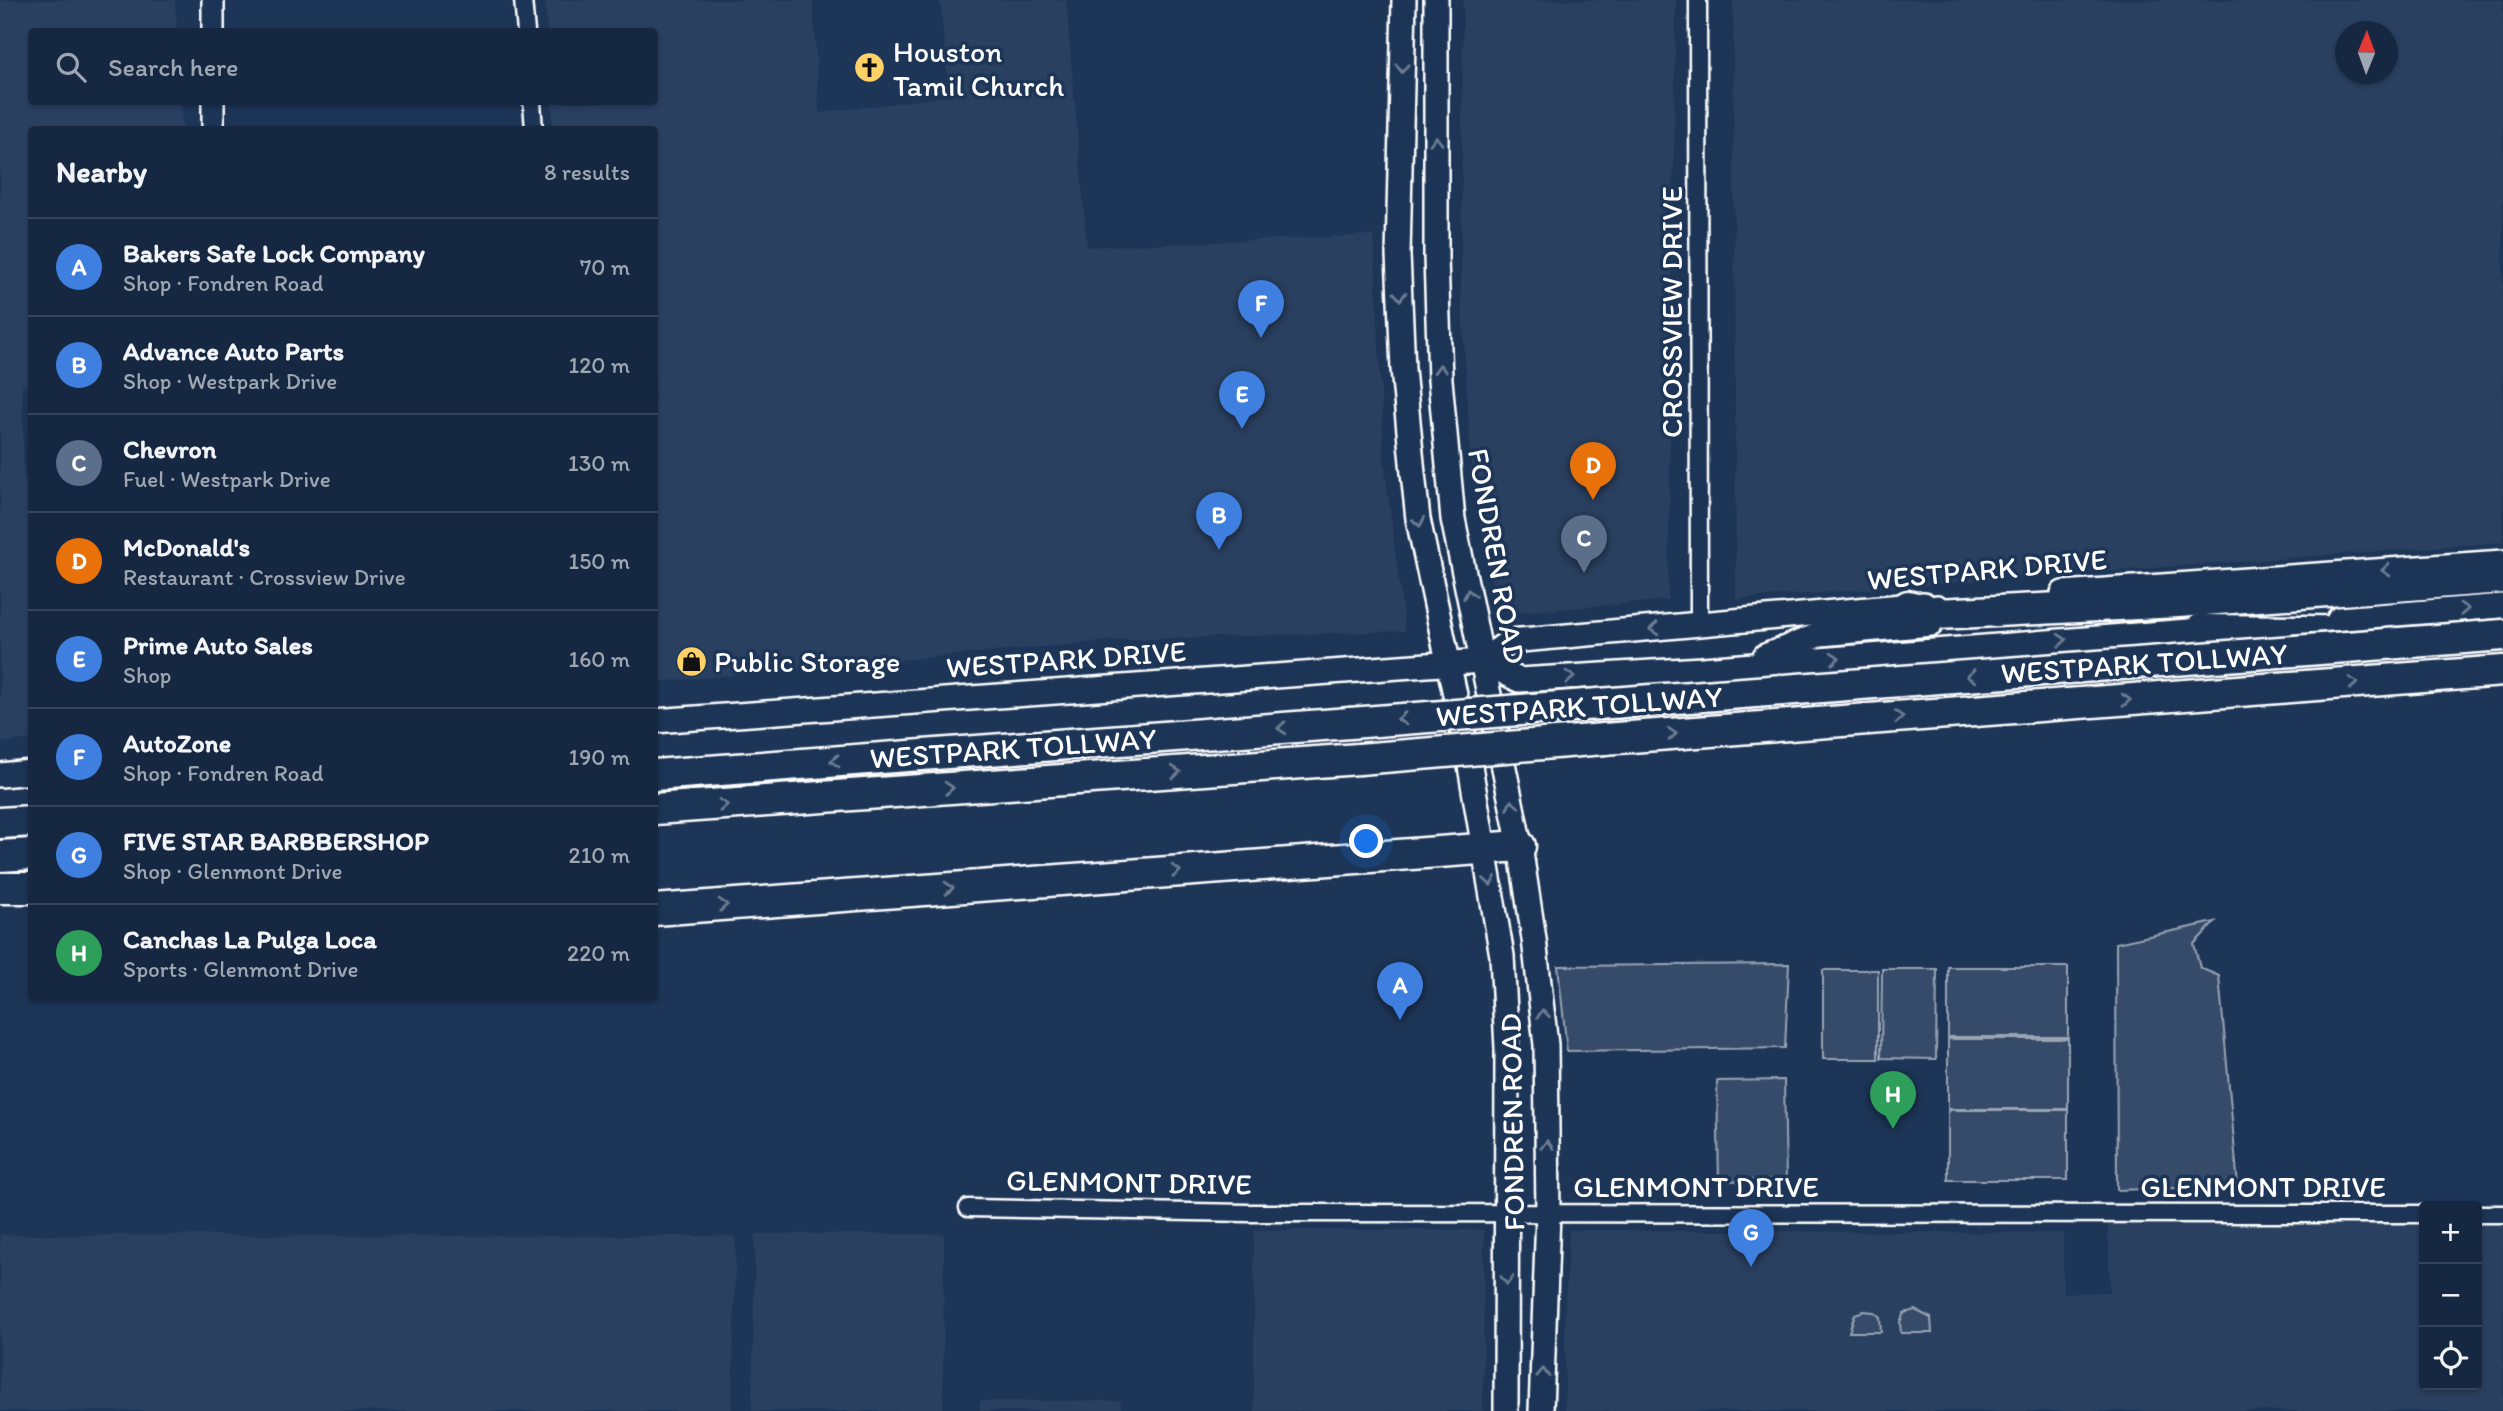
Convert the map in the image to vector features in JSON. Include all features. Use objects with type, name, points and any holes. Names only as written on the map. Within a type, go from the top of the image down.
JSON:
[{"type":"highway","points":[[1928,607],[2338,591],[2503,578]]},
{"type":"highway","points":[[2200,630],[2503,634]]},
{"type":"highway","name":"WESTPARK TOLLWAY","points":[[658,775],[2503,634]]},
{"type":"highway","name":"WESTPARK TOLLWAY","points":[[658,810],[2503,671]]},
{"type":"highway","points":[[0,823],[28,821]]},
{"type":"highway","points":[[658,910],[1520,846]]},
{"type":"highway","points":[[0,856],[28,854]]},
{"type":"highway","points":[[0,888],[28,888]]},
{"type":"main road","name":"FONDREN ROAD","points":[[1404,0],[1398,255],[1403,369],[1413,473],[1418,519],[1485,848],[1502,956],[1507,1048],[1506,1411]]},
{"type":"main road","points":[[1418,0],[1419,38],[1436,93]]},
{"type":"main road","name":"FONDREN ROAD","points":[[1436,0],[1436,257],[1440,380],[1453,519],[1520,846],[1546,1045],[1548,1213],[1541,1411]]},
{"type":"main road","points":[[1398,255],[1436,257]]},
{"type":"main road","points":[[1413,473],[1449,471]]},
{"type":"main road","name":"WESTPARK DRIVE","points":[[658,721],[1482,661],[1510,641],[2503,562]]},
{"type":"main road","points":[[1482,661],[1519,680],[2503,606]]},
{"type":"main road","points":[[1742,665],[1821,634],[1931,624],[1928,607]]},
{"type":"main road","points":[[0,775],[28,772]]},
{"type":"street","points":[[213,0],[213,28]]},
{"type":"street","points":[[523,0],[526,28]]},
{"type":"street","name":"CROSSVIEW DRIVE","points":[[1698,0],[1699,625]]},
{"type":"street","points":[[213,105],[213,126]]},
{"type":"street","points":[[532,105],[534,126]]},
{"type":"street","name":"GLENMONT DRIVE","points":[[968,1208],[1248,1213],[2419,1214]]},
{"type":"street","points":[[2482,1214],[2503,1214]]},
{"type":"shaded area","points":[[0,0],[175,0],[177,28],[28,28],[28,105],[181,105],[183,126],[28,126],[28,385],[22,386],[24,479],[28,479],[28,739],[0,743]]},
{"type":"shaded area","points":[[545,0],[813,0],[819,113],[949,96],[940,0],[1066,0],[1087,247],[1374,235],[1384,461],[1405,631],[1122,640],[658,682],[658,126],[553,126],[552,105],[658,105],[658,28],[547,28]]},
{"type":"shaded area","points":[[1463,0],[1676,0],[1668,600],[1506,613],[1491,581],[1472,482],[1461,290]]},
{"type":"shaded area","points":[[1733,0],[2503,0],[2503,542],[1736,599]]},
{"type":"shaded area","points":[[2215,922],[2194,944],[2200,968],[2219,976],[2238,1186],[2117,1190],[2116,943]]},
{"type":"shaded area","points":[[1789,964],[1785,1048],[1567,1051],[1558,966]]},
{"type":"shaded area","points":[[1948,967],[2068,967],[2068,1037],[1948,1037]]},
{"type":"shaded area","points":[[1882,969],[1937,969],[1936,1059],[1881,1058]]},
{"type":"shaded area","points":[[1823,970],[1878,970],[1878,1059],[1823,1059]]},
{"type":"shaded area","points":[[1948,1039],[2068,1039],[2068,1109],[1948,1109]]},
{"type":"shaded area","points":[[1784,1080],[1786,1180],[1719,1181],[1717,1081]]},
{"type":"shaded area","points":[[1948,1110],[2068,1110],[2068,1180],[1948,1180]]},
{"type":"shaded area","points":[[2108,1224],[2419,1224],[2419,1390],[2482,1390],[2482,1224],[2503,1224],[2503,1411],[1565,1411],[1565,1306],[1569,1230],[2063,1233],[2063,1293],[2110,1292]]},
{"type":"shaded area","points":[[1254,1230],[1484,1230],[1483,1411],[1254,1411]]},
{"type":"shaded area","points":[[755,1234],[944,1234],[943,1411],[752,1411]]},
{"type":"shaded area","points":[[0,1235],[736,1236],[732,1411],[0,1411]]},
{"type":"shaded area","points":[[1915,1310],[1931,1318],[1932,1333],[1901,1333],[1900,1322],[1904,1313]]},
{"type":"shaded area","points":[[1874,1312],[1880,1317],[1881,1332],[1849,1332],[1855,1314]]},
{"type":"shaded area","points":[[980,1401],[1121,1401],[1121,1411],[980,1411]]},
{"type":"place","name":"Houston Tamil Church","points":[[870,68]]},
{"type":"place","name":"AutoZone","points":[[1261,338]]},
{"type":"place","name":"Prime Auto Sales","points":[[1242,429]]},
{"type":"place","name":"McDonald's","points":[[1593,500]]},
{"type":"place","name":"Advance Auto Parts","points":[[1219,550]]},
{"type":"place","name":"Chevron","points":[[1584,573]]},
{"type":"place","name":"Public Storage","points":[[691,661]]},
{"type":"place","name":"Bakers Safe Lock Company","points":[[1400,1020]]},
{"type":"place","name":"Canchas La Pulga Loca","points":[[1893,1129]]},
{"type":"place","name":"FIVE STAR BARBBERSHOP","points":[[1751,1267]]}]
